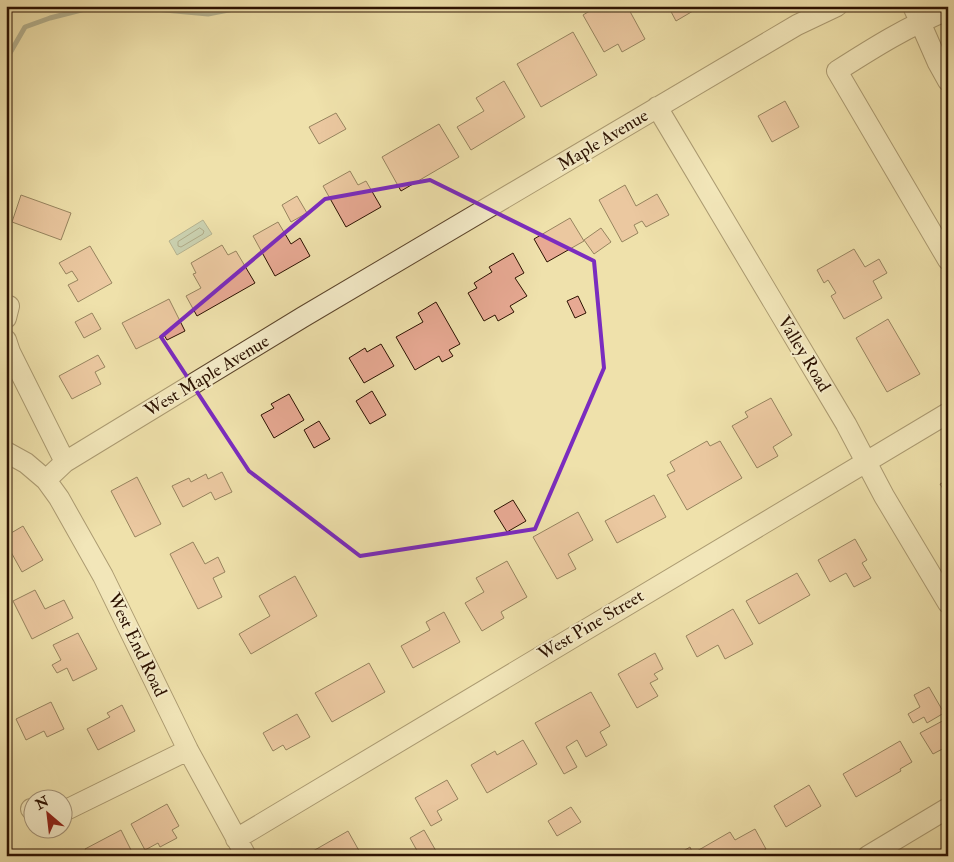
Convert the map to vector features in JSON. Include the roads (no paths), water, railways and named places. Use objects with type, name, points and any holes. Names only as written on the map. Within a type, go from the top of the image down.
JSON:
[{"type":"street","name":"Maple Avenue","points":[[371,277],[798,25],[837,6]]},
{"type":"street","points":[[948,10],[916,14],[877,45],[837,71],[948,260]]},
{"type":"street","points":[[916,14],[948,81]]},
{"type":"street","name":"Valley Road","points":[[657,107],[846,424],[884,496],[948,602]]},
{"type":"street","name":"West Maple Avenue","points":[[46,480],[65,462],[371,277]]},
{"type":"street","points":[[6,340],[10,352],[65,462]]},
{"type":"street","name":"West Pine Street","points":[[236,838],[948,413]]},
{"type":"street","name":"West End Road","points":[[6,452],[26,463],[46,480],[59,498],[103,576],[188,750],[246,856]]},
{"type":"street","points":[[72,807],[188,750]]},
{"type":"street","points":[[868,856],[948,808]]},
{"type":"water","points":[[203,220],[212,234],[177,255],[169,241]]},
{"type":"waterway","points":[[6,60],[25,27],[50,18],[97,6]]},
{"type":"waterway","points":[[102,6],[107,8],[114,6]]},
{"type":"waterway","points":[[121,6],[208,14],[249,6]]}]
